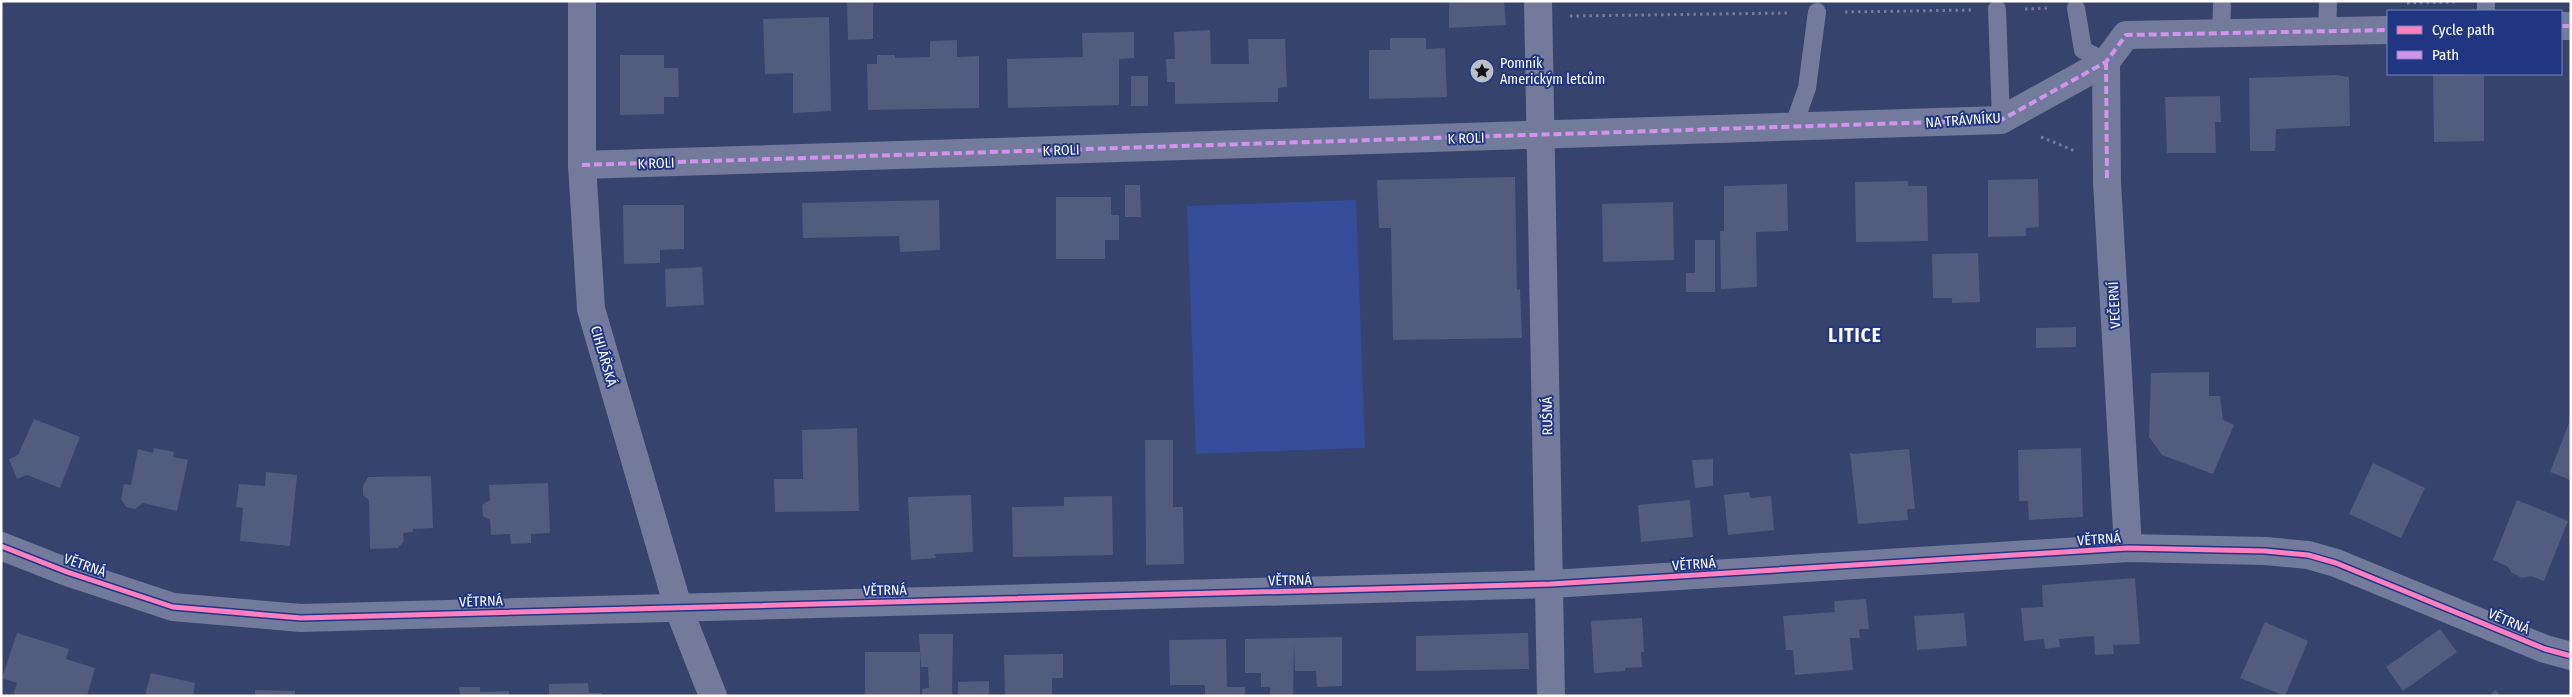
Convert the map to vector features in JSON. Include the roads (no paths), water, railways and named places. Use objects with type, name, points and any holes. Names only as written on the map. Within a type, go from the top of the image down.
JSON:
[{"type":"street","name":"CIHLÁŘSKÁ","points":[[582,1],[582,165],[590,309],[678,607],[713,696]]},
{"type":"street","name":"RUŠNÁ","points":[[1538,1],[1551,584],[1551,696]]},
{"type":"street","name":"NA TRÁVNÍKU","points":[[1540,136],[2001,120],[2106,62],[2126,35],[2221,33],[2328,18],[2387,30]]},
{"type":"street","name":"VEČERNÍ","points":[[2106,62],[2107,164],[2128,548]]},
{"type":"street","name":"K ROLI","points":[[582,165],[1540,136]]},
{"type":"street","name":"VĚTRNÁ","points":[[1,546],[67,572],[173,607],[301,618],[1551,584],[2128,548],[2265,550],[2308,555],[2365,574],[2545,648],[2571,656]]},
{"type":"lane","points":[[2221,33],[2222,6]]},
{"type":"lane","points":[[2076,8],[2083,50],[2106,62]]},
{"type":"lane","points":[[1997,9],[2001,120]]},
{"type":"lane","points":[[1793,127],[1807,88],[1817,12]]},
{"type":"place","name":"Pomník Americkým letcům","points":[[1482,71]]},
{"type":"district","name":"LITICE","points":[[1855,335]]}]
